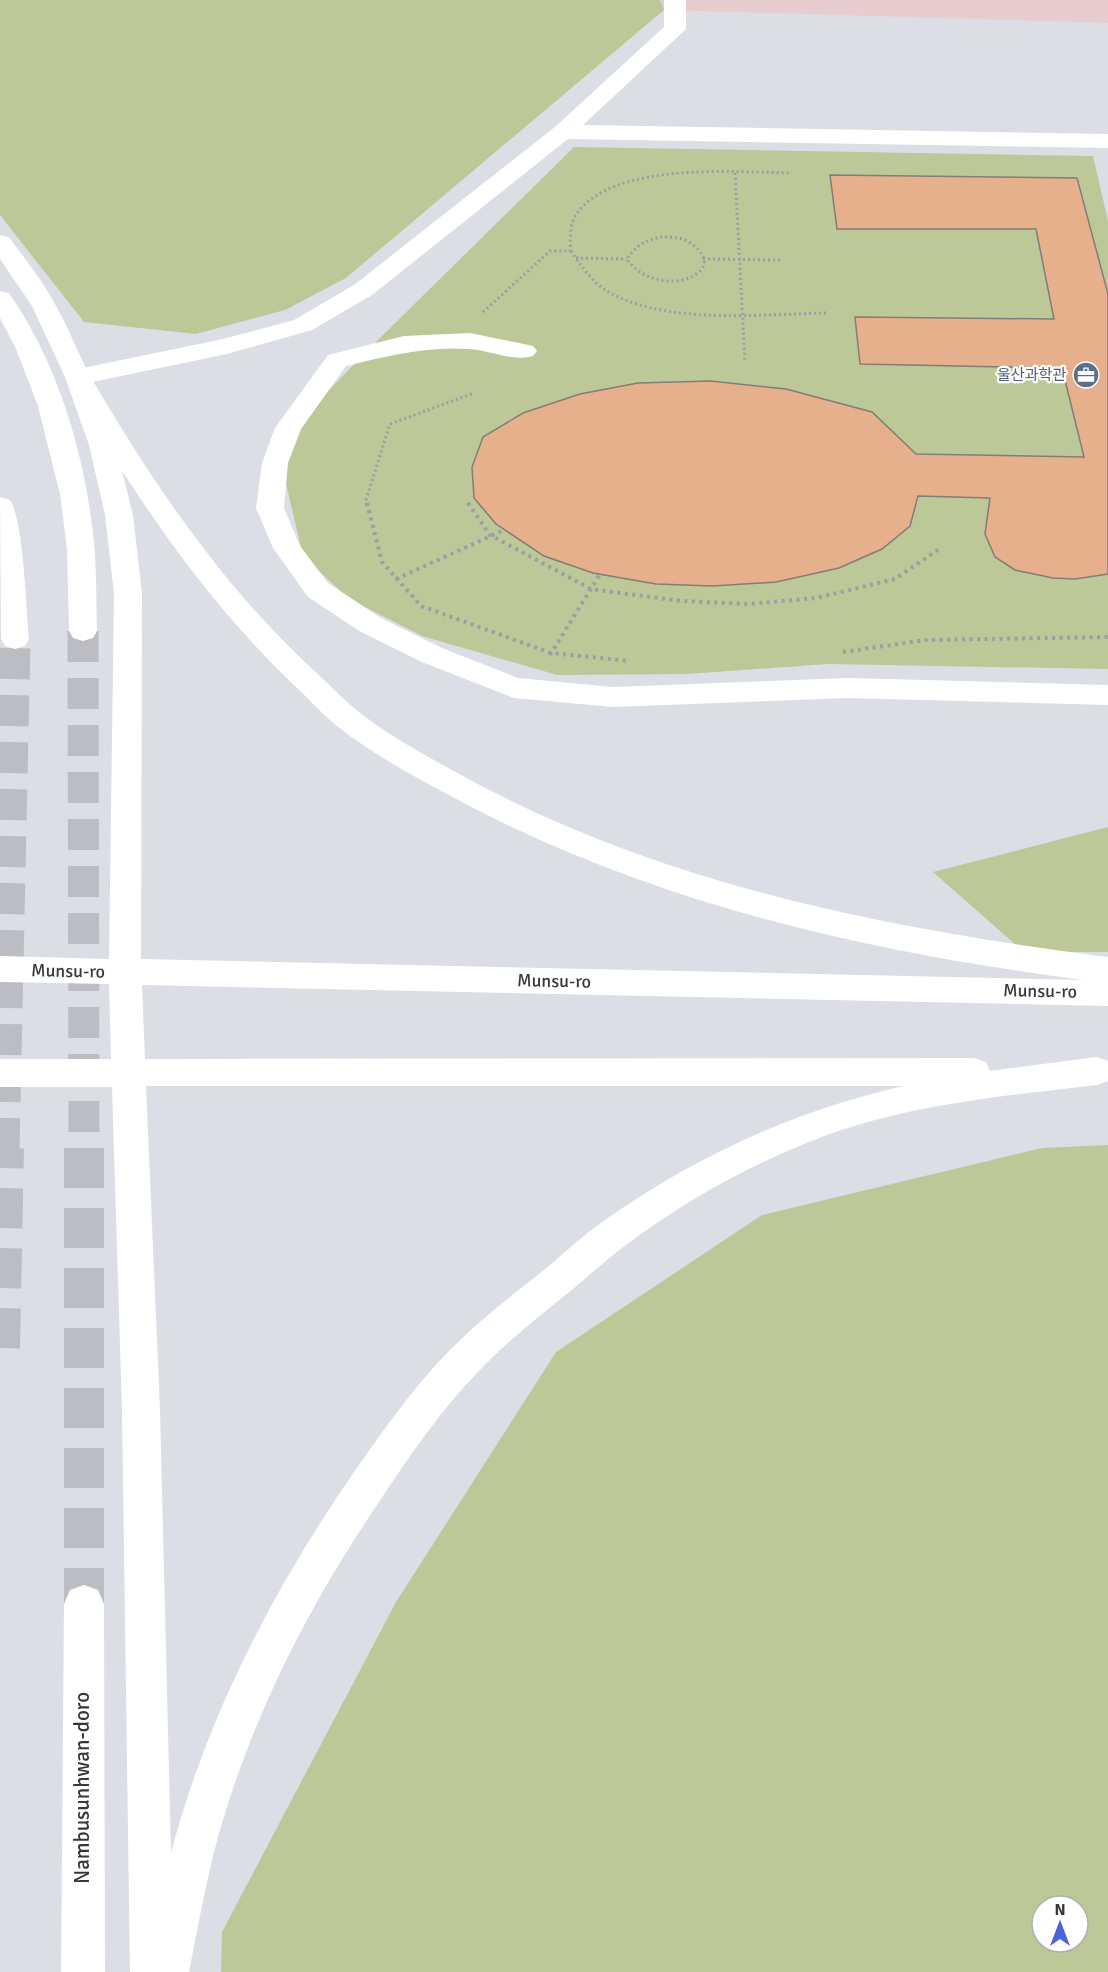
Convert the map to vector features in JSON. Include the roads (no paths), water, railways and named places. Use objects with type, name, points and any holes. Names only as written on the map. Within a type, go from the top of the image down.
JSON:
[{"type":"main road","points":[[78,377],[227,346],[303,325],[363,290],[562,132],[675,29],[675,0]]},
{"type":"main road","points":[[562,132],[1108,141]]},
{"type":"main road","points":[[0,242],[42,303],[78,377],[144,486],[237,609],[298,673],[350,720],[417,764],[544,829],[622,862],[704,890],[811,919],[976,953],[1108,970]]},
{"type":"main road","points":[[0,298],[42,381],[64,449],[78,524],[83,631]]},
{"type":"main road","points":[[303,325],[337,360]]},
{"type":"main road","points":[[524,351],[470,341],[404,344],[337,360],[288,428],[275,463],[270,508],[287,548],[318,590],[371,625],[432,655],[514,688],[613,697],[848,688],[1108,695]]},
{"type":"main road","points":[[78,377],[102,445],[119,515],[128,594],[125,972],[141,1410],[152,1972]]},
{"type":"main road","points":[[0,506],[5,530],[15,639]]},
{"type":"main road","name":"Munsu-ro","points":[[0,969],[1108,993]]},
{"type":"main road","points":[[0,1073],[1103,1071]]},
{"type":"main road","points":[[167,1972],[196,1840],[225,1747],[263,1659],[309,1573],[361,1494],[413,1422],[474,1351],[615,1233],[681,1190],[751,1151],[812,1126],[883,1106],[950,1091],[1103,1071]]},
{"type":"main road","name":"Nambusunhwan-doro","points":[[83,1972],[84,1604]]},
{"type":"tunnel","points":[[83,631],[84,1149]]},
{"type":"tunnel","points":[[4,1149],[15,639]]},
{"type":"tunnel","points":[[0,1348],[4,1148]]},
{"type":"tunnel","points":[[84,1149],[84,1604]]},
{"type":"place","name":"울산과학관","points":[[1086,375]]}]
